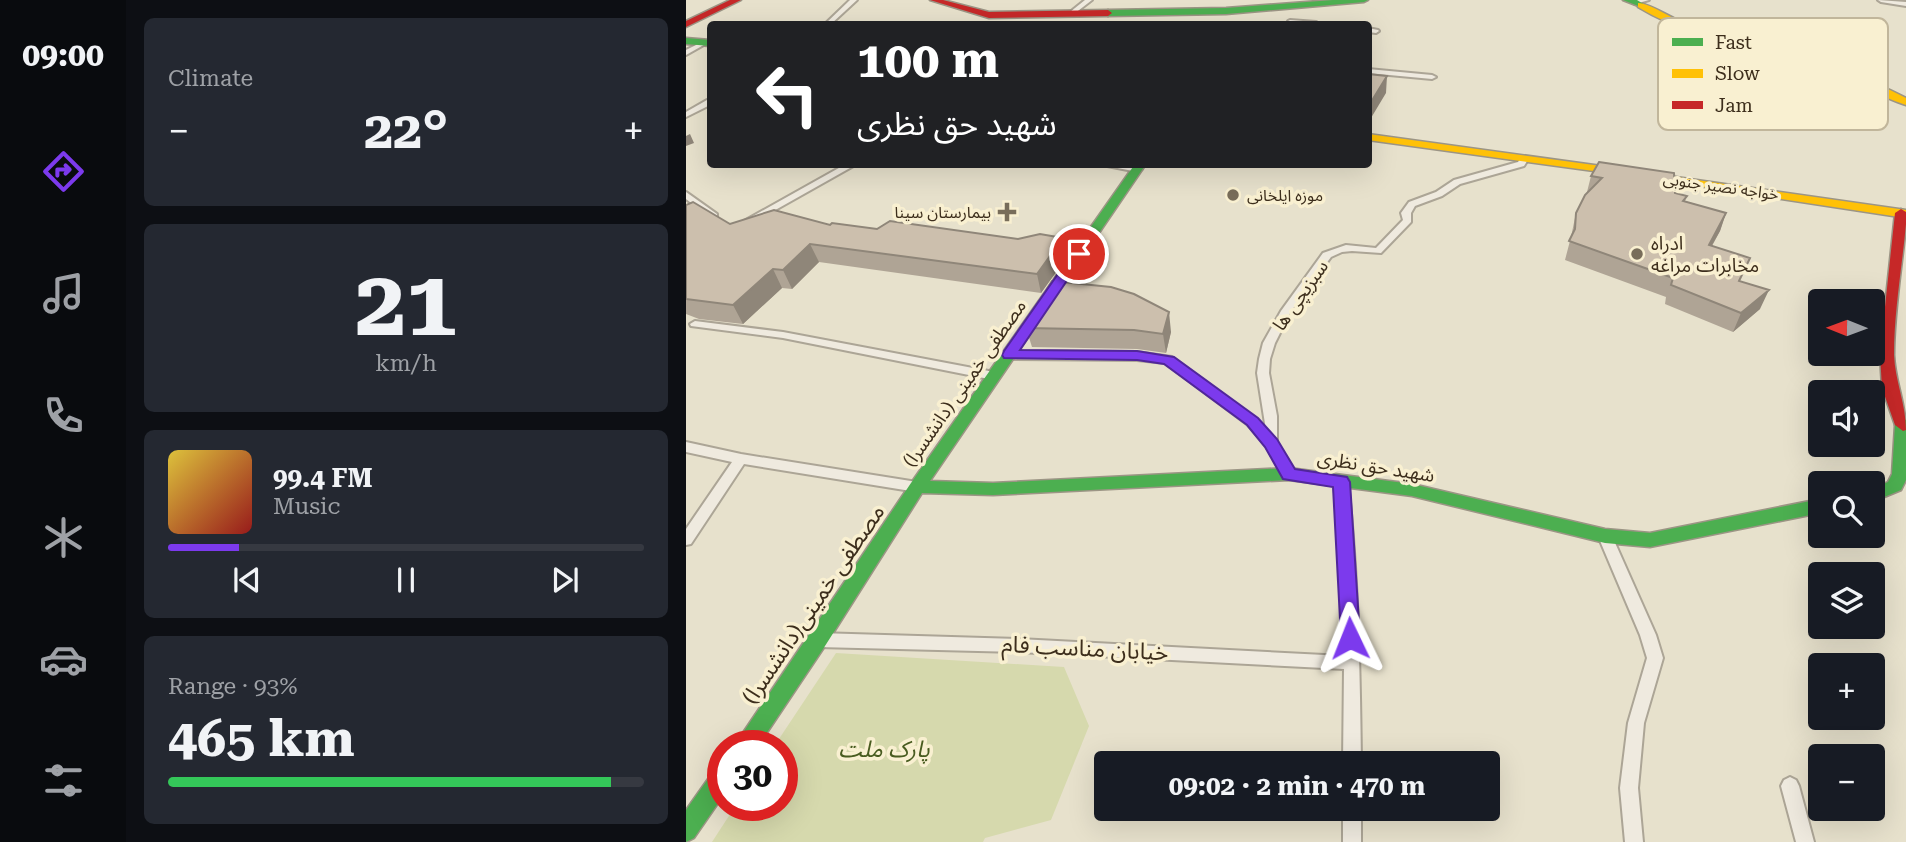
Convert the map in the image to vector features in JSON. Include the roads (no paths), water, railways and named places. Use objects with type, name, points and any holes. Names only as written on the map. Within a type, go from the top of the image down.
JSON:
[{"type":"street","points":[[686,17],[722,0]]},
{"type":"street","points":[[686,24],[737,0]]},
{"type":"street","points":[[831,21],[854,0]]},
{"type":"street","points":[[934,0],[989,15],[1252,5],[1300,6],[1364,0]]},
{"type":"street","points":[[1072,13],[1089,0]]},
{"type":"street","points":[[1881,0],[1906,4]]},
{"type":"street","points":[[1635,2],[1670,18]]},
{"type":"street","points":[[1241,21],[1252,5]]},
{"type":"street","points":[[1290,21],[1300,6]]},
{"type":"street","points":[[686,39],[707,43]]},
{"type":"street","points":[[686,53],[707,43]]},
{"type":"street","points":[[1372,71],[1432,77]]},
{"type":"street","points":[[1888,91],[1906,102]]},
{"type":"street","points":[[686,115],[707,104]]},
{"type":"street","name":"خواجه نصیر جنوبی","points":[[1372,138],[1903,213]]},
{"type":"street","name":"سبزیچی ها","points":[[1271,443],[1274,424],[1263,375],[1266,346],[1281,319],[1327,255],[1338,248],[1349,247],[1378,251],[1408,219],[1406,213],[1412,204],[1439,194],[1457,182],[1521,164],[1525,158]]},
{"type":"street","points":[[744,224],[846,168]]},
{"type":"street","name":"مصطفی خمینی (دانشسرا)","points":[[917,487],[1138,168]]},
{"type":"street","points":[[686,195],[727,226]]},
{"type":"street","points":[[1885,490],[1895,486],[1900,474],[1904,425],[1890,399],[1887,371],[1888,324],[1903,213]]},
{"type":"street","points":[[695,324],[791,337],[994,376]]},
{"type":"street","points":[[1009,355],[1137,356],[1168,360],[1252,422],[1271,443],[1289,474]]},
{"type":"street","points":[[686,447],[741,459],[917,487]]},
{"type":"street","points":[[686,540],[741,459]]},
{"type":"street","name":"شهید حق نظری","points":[[917,487],[993,489],[1289,474],[1412,490],[1605,536],[1650,540],[1808,508]]},
{"type":"street","points":[[1341,482],[1352,663],[1352,751]]},
{"type":"street","name":"(دانشسرا)مصطفی خمینی","points":[[756,730],[917,487]]},
{"type":"street","points":[[1605,536],[1648,635],[1655,658],[1636,723],[1629,788],[1634,842]]},
{"type":"street","name":"خیابان مناسب فام","points":[[818,640],[1128,649],[1352,663]]},
{"type":"street","points":[[1790,786],[1805,842]]},
{"type":"street","points":[[686,830],[707,800]]},
{"type":"street","points":[[1352,821],[1352,842]]},
{"type":"place","name":"موزه ایلخانی","points":[[1233,195]]},
{"type":"place","name":"بیمارستان سینا","points":[[1007,212]]},
{"type":"place","name":"ادراه مخابرات مراغه","points":[[1637,254]]},
{"type":"park label","name":"پارک ملت","points":[[884,749]]}]
